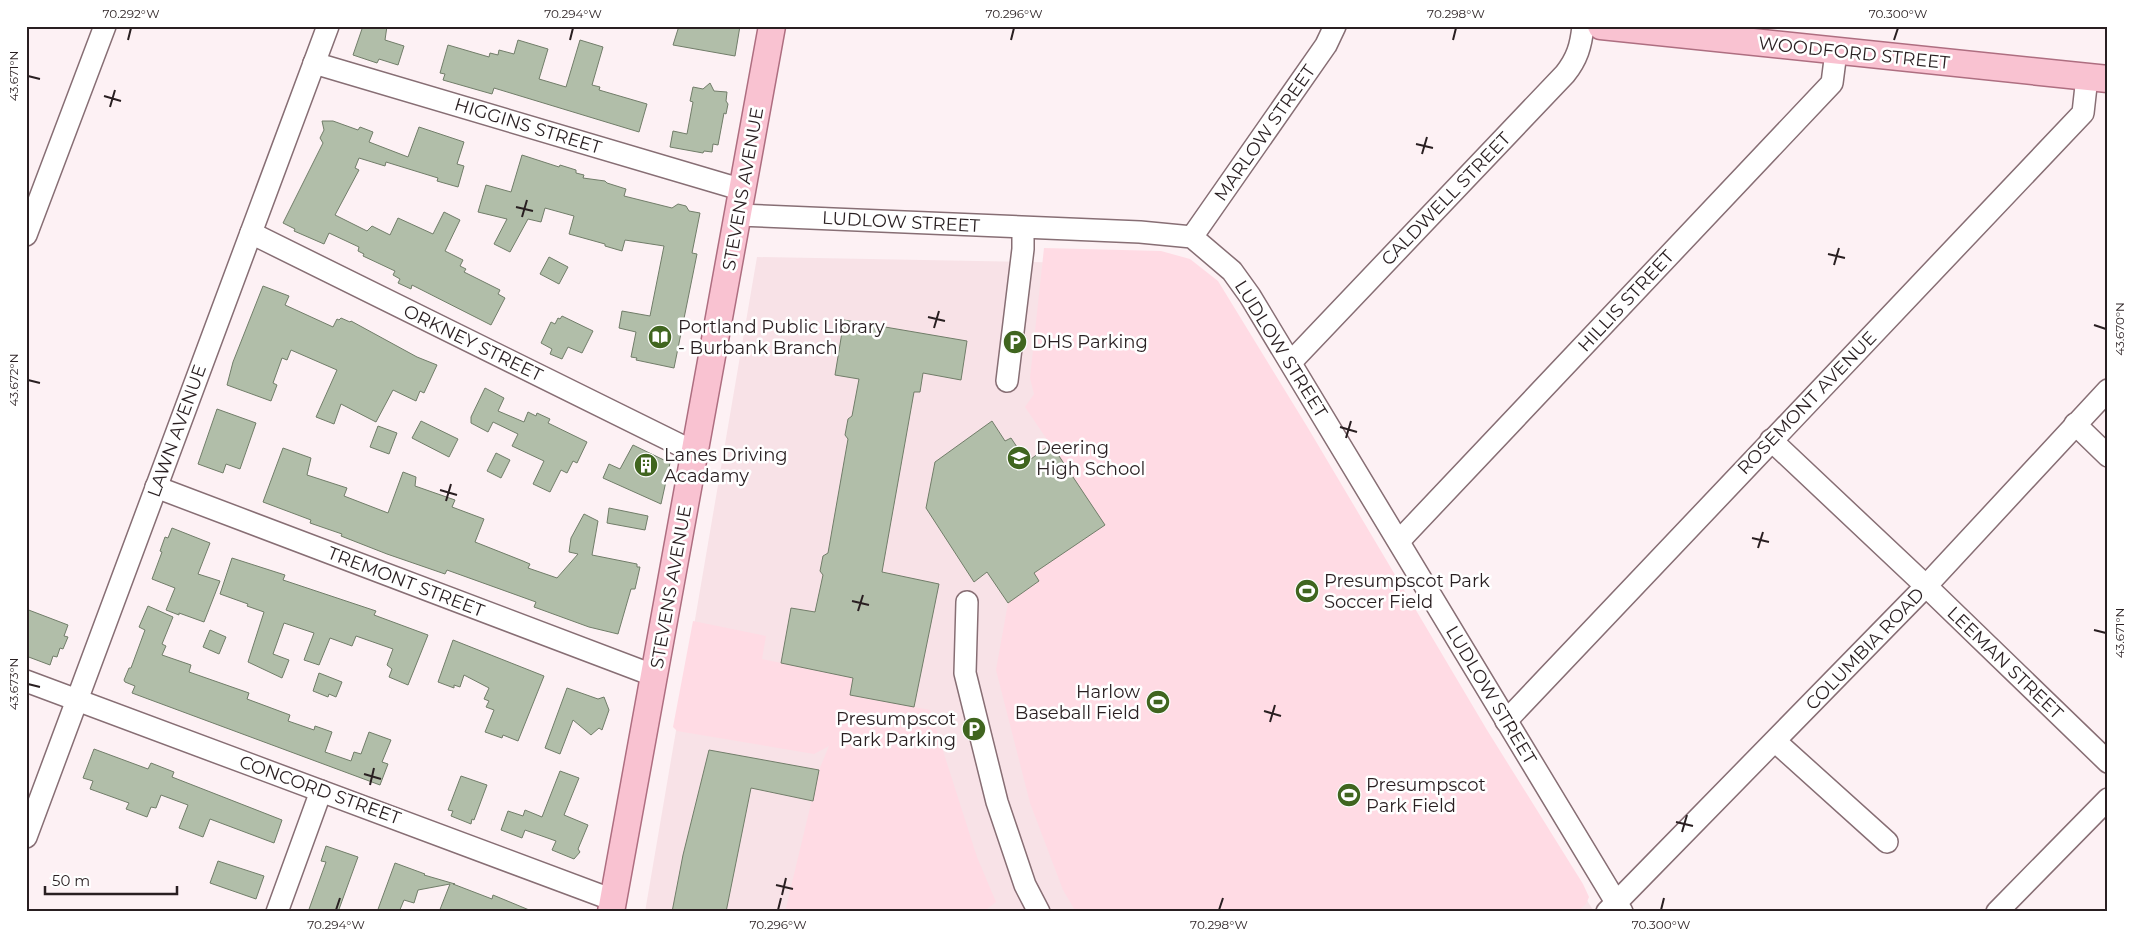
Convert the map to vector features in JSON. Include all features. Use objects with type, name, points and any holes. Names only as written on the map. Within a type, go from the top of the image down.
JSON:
[{"type":"main road","name":"STEVENS AVENUE","points":[[612,906],[696,453],[772,26]]},
{"type":"main road","name":"WOODFORD STREET","points":[[1601,26],[1674,30],[1836,52],[2097,78]]},
{"type":"street","points":[[26,235],[106,26]]},
{"type":"street","name":"LAWN AVENUE","points":[[26,837],[328,26]]},
{"type":"street","name":"MARLOW STREET","points":[[1192,237],[1326,45],[1335,26]]},
{"type":"street","name":"CALDWELL STREET","points":[[1291,362],[1565,74],[1576,60],[1581,44],[1583,26]]},
{"type":"street","name":"HILLIS STREET","points":[[1399,542],[1832,83],[1836,52]]},
{"type":"street","name":"HIGGINS STREET","points":[[314,63],[743,190]]},
{"type":"street","name":"ROSEMONT AVENUE","points":[[1506,721],[2083,113],[2097,78]]},
{"type":"street","name":"LUDLOW STREET","points":[[738,215],[1140,232],[1192,237],[1232,271],[1291,362],[1506,721],[1615,909]]},
{"type":"street","points":[[1007,381],[1023,249],[1023,228]]},
{"type":"street","name":"ORKNEY STREET","points":[[251,234],[696,453]]},
{"type":"street","name":"COLUMBIA ROAD","points":[[1615,909],[1926,586],[2108,390]]},
{"type":"street","points":[[2075,424],[2108,456]]},
{"type":"street","name":"LEEMAN STREET","points":[[1771,440],[1926,586],[2108,762]]},
{"type":"street","name":"TREMONT STREET","points":[[156,487],[655,676]]},
{"type":"street","points":[[967,602],[964,673],[997,802],[1025,885],[1040,912]]},
{"type":"street","name":"CONCORD STREET","points":[[26,681],[321,790],[612,906]]},
{"type":"street","points":[[1776,742],[1887,842]]},
{"type":"street","points":[[277,912],[321,790]]},
{"type":"street","points":[[1997,912],[2108,799]]},
{"type":"shaded area","name":"Deering High School","points":[[1044,248],[1161,251],[1190,259],[1218,281],[1308,428],[1487,730],[1583,884],[1589,897],[1586,904],[1577,912],[1076,912],[1063,890],[1030,803],[996,670],[1008,603],[1039,581],[1034,573],[1105,525],[1025,407],[1034,394],[1030,378]]},
{"type":"shaded area","name":"Deering High School","points":[[757,257],[1197,265],[1593,910],[1590,912],[645,912]]},
{"type":"shaded area","points":[[693,621],[766,636],[762,659],[853,678],[850,695],[930,710],[977,857],[996,902],[983,912],[785,912],[819,770],[829,746],[814,754],[677,731],[673,727]]},
{"type":"building","points":[[363,26],[387,26],[385,40],[404,46],[398,65],[379,59],[377,63],[353,55]]},
{"type":"building","points":[[679,26],[740,26],[735,56],[673,45]]},
{"type":"building","points":[[518,40],[548,49],[539,79],[566,87],[580,40],[603,47],[592,85],[600,87],[599,90],[647,104],[639,132],[494,88],[492,94],[443,80],[445,74],[440,73],[448,45],[489,57],[490,53],[498,55],[499,50],[514,54]]},
{"type":"building","points":[[710,83],[714,91],[727,92],[726,101],[728,104],[726,114],[724,113],[718,145],[713,144],[712,152],[704,151],[703,153],[670,147],[673,131],[687,134],[693,102],[690,101],[693,87],[703,89]]},
{"type":"building","points":[[322,121],[333,121],[358,130],[360,127],[373,132],[369,142],[408,157],[419,127],[464,142],[457,164],[464,166],[458,187],[437,181],[438,178],[386,162],[385,166],[359,158],[355,168],[359,170],[335,215],[367,231],[372,226],[390,235],[398,218],[433,234],[444,212],[460,220],[445,251],[463,260],[460,266],[466,269],[464,272],[500,290],[498,294],[505,298],[491,325],[412,285],[411,289],[398,283],[400,279],[393,275],[395,271],[363,256],[364,254],[358,251],[359,247],[329,233],[324,244],[294,231],[295,229],[283,223],[323,143],[320,138],[324,130]]},
{"type":"building","points":[[522,155],[559,167],[560,165],[576,170],[576,173],[584,175],[583,178],[605,181],[626,189],[624,196],[672,208],[678,204],[686,206],[689,211],[700,213],[692,253],[697,254],[674,368],[636,360],[637,358],[631,357],[636,332],[619,328],[622,311],[650,316],[664,246],[625,240],[622,251],[605,246],[605,244],[569,234],[574,216],[545,208],[541,222],[528,219],[510,252],[494,244],[507,219],[478,212],[486,185],[511,192]]},
{"type":"building","points":[[549,257],[568,267],[559,284],[540,274]]},
{"type":"building","points":[[263,286],[289,296],[285,305],[333,327],[337,319],[341,318],[351,321],[417,357],[437,365],[424,393],[420,391],[416,401],[393,390],[376,422],[341,404],[334,424],[316,417],[337,370],[291,350],[287,360],[282,358],[273,383],[277,385],[271,401],[227,385],[233,362]]},
{"type":"building","points":[[562,316],[593,331],[582,353],[568,347],[562,359],[550,354],[552,349],[541,343],[551,322],[555,324],[558,318],[560,319]]},
{"type":"building","name":"Deering High School","points":[[844,320],[967,341],[961,380],[923,373],[920,392],[914,392],[882,572],[939,584],[914,707],[850,695],[853,678],[781,663],[791,608],[815,612],[823,575],[820,571],[823,556],[828,553],[848,439],[845,435],[848,419],[852,416],[859,379],[835,375]]},
{"type":"building","points":[[485,388],[504,398],[498,411],[524,422],[528,412],[536,416],[537,413],[550,419],[548,423],[587,442],[577,463],[573,461],[567,473],[561,470],[550,492],[533,484],[544,461],[512,446],[518,434],[493,422],[488,432],[471,423],[471,417]]},
{"type":"building","points":[[217,409],[256,423],[240,469],[226,464],[223,473],[198,464]]},
{"type":"building","points":[[421,421],[458,439],[449,457],[412,438]]},
{"type":"building","points":[[992,421],[1005,441],[1011,438],[1027,462],[1051,444],[1105,525],[1034,573],[1039,581],[1008,603],[987,572],[974,582],[926,508],[935,462]]},
{"type":"building","points":[[378,426],[397,433],[389,454],[370,447]]},
{"type":"building","points":[[633,445],[670,463],[661,504],[603,478],[609,464],[620,469]]},
{"type":"building","points":[[283,448],[311,458],[307,475],[347,488],[344,496],[388,513],[403,472],[416,477],[415,486],[455,500],[452,507],[484,519],[475,542],[530,564],[528,568],[557,578],[578,554],[569,552],[571,538],[584,514],[598,521],[592,555],[637,564],[637,567],[640,567],[635,589],[631,589],[618,634],[589,627],[534,607],[536,602],[447,570],[445,574],[387,554],[341,536],[342,534],[310,523],[311,520],[263,502]]},
{"type":"building","points":[[496,453],[510,460],[501,478],[487,471]]},
{"type":"building","points":[[609,508],[648,516],[645,530],[607,523]]},
{"type":"building","points":[[172,528],[210,543],[198,574],[220,581],[204,622],[166,610],[175,588],[152,579],[162,552],[160,551],[165,537],[168,538]]},
{"type":"building","points":[[232,558],[285,575],[283,580],[376,611],[374,615],[428,635],[408,685],[389,677],[392,669],[387,665],[393,649],[356,636],[352,646],[330,638],[319,665],[304,660],[314,633],[284,623],[273,654],[289,660],[282,678],[248,662],[264,612],[220,594]]},
{"type":"building","points":[[148,606],[173,617],[162,644],[166,646],[162,655],[191,665],[189,672],[249,693],[247,699],[290,715],[288,721],[314,730],[315,726],[332,732],[325,752],[351,761],[354,752],[361,754],[369,732],[391,740],[382,762],[388,764],[380,785],[132,693],[135,686],[124,680],[129,668],[131,668],[145,630],[139,627]]},
{"type":"building","points":[[26,609],[68,625],[64,636],[68,637],[63,649],[60,648],[57,657],[53,656],[50,665],[26,656]]},
{"type":"building","points":[[210,630],[226,637],[219,654],[203,647]]},
{"type":"building","points":[[453,640],[544,676],[518,741],[503,735],[502,738],[485,732],[494,710],[486,707],[489,701],[484,699],[489,688],[464,675],[460,687],[454,685],[454,688],[438,682]]},
{"type":"building","points":[[319,673],[342,682],[336,697],[329,694],[328,697],[313,691]]},
{"type":"building","points":[[567,688],[598,699],[604,697],[609,710],[602,730],[599,728],[591,735],[573,720],[560,754],[545,748]]},
{"type":"building","points":[[94,749],[148,769],[151,763],[174,772],[172,777],[282,820],[274,843],[210,819],[203,837],[179,828],[188,805],[161,795],[156,808],[151,807],[147,817],[126,809],[129,803],[90,789],[93,781],[83,778]]},
{"type":"building","points":[[709,750],[819,770],[813,801],[751,788],[726,912],[672,912],[683,855]]},
{"type":"building","points":[[560,771],[579,778],[564,815],[588,825],[578,849],[580,852],[574,859],[552,850],[556,841],[525,830],[522,838],[501,830],[508,811],[523,816],[525,810],[542,817]]},
{"type":"building","points":[[461,776],[487,785],[471,824],[451,816],[453,811],[448,810]]},
{"type":"building","points":[[326,846],[358,857],[338,912],[308,912],[326,862],[321,861]]},
{"type":"building","points":[[218,861],[264,876],[256,899],[210,883]]},
{"type":"building","points":[[395,863],[492,899],[493,895],[534,912],[439,912],[450,884],[418,890],[414,903],[404,900],[399,912],[377,912]]},
{"type":"place","name":"Portland Public Library - Burbank Branch","points":[[660,337]]},
{"type":"place","name":"DHS Parking","points":[[1015,342]]},
{"type":"place","name":"Deering High School","points":[[1019,458]]},
{"type":"place","name":"Lanes Driving Acadamy","points":[[646,465]]},
{"type":"place","name":"Presumpscot Park Soccer Field","points":[[1307,591]]},
{"type":"place","name":"Harlow Baseball Field","points":[[1158,702]]},
{"type":"place","name":"Presumpscot Park Parking","points":[[974,729]]},
{"type":"place","name":"Presumpscot Park Field","points":[[1349,795]]}]
